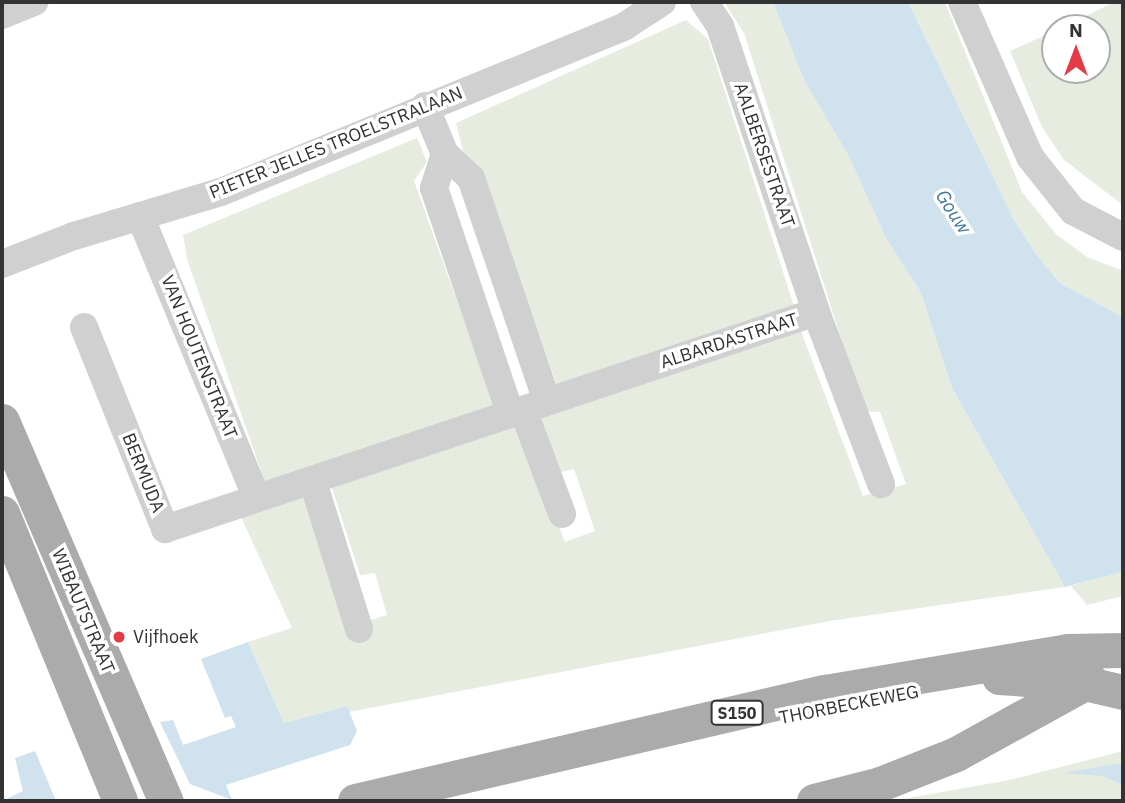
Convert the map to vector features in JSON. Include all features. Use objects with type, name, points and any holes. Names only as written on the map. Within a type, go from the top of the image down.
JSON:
[{"type":"main road","name":"WIBAUTSTRAAT","points":[[2,421],[166,801]]},
{"type":"main road","points":[[2,513],[120,801]]},
{"type":"main road","name":"S150","points":[[355,801],[825,692],[1067,651],[1123,650]]},
{"type":"main road","points":[[814,801],[880,784],[956,754],[1123,662]]},
{"type":"main road","name":"THORBECKEWEG","points":[[412,801],[872,700],[991,678],[1014,676],[1084,683],[1123,692]]},
{"type":"street","name":"PIETER JELLES TROELSTRALAAN","points":[[2,264],[140,216],[221,192],[625,26],[662,2]]},
{"type":"street","name":"AALBERSESTRAAT","points":[[704,2],[720,26],[816,312]]},
{"type":"street","points":[[962,2],[1030,157],[1073,211],[1123,237]]},
{"type":"street","points":[[425,106],[444,154],[471,178],[527,408],[562,514]]},
{"type":"street","points":[[444,154],[434,188],[527,408]]},
{"type":"street","name":"VAN HOUTENSTRAAT","points":[[140,216],[257,499]]},
{"type":"street","name":"ALBARDASTRAAT","points":[[257,499],[816,312],[881,484]]},
{"type":"street","name":"BERMUDA","points":[[84,327],[165,529],[257,499]]},
{"type":"street","points":[[313,482],[359,629]]},
{"type":"shaded area","points":[[724,2],[773,2],[804,80],[848,155],[886,238],[921,293],[952,388],[1065,587],[830,621],[349,712],[347,706],[284,723],[248,642],[292,628],[241,517],[308,492],[355,625],[387,615],[375,573],[360,575],[332,488],[508,424],[520,424],[565,542],[595,531],[574,469],[557,473],[537,417],[799,326],[863,496],[906,484],[880,412],[864,411],[744,33]]},
{"type":"shaded area","points":[[908,2],[945,2],[1022,192],[1056,234],[1087,257],[1123,271],[1123,317],[1060,283],[1036,254],[1014,220]]},
{"type":"shaded area","points":[[1114,2],[1123,2],[1123,205],[1064,160],[1042,127],[1010,51],[1041,37],[1041,84],[1111,84],[1111,14],[1090,14]]},
{"type":"shaded area","points":[[686,20],[708,39],[794,306],[558,388],[482,175],[463,151],[456,123]]},
{"type":"shaded area","points":[[417,138],[427,162],[414,181],[494,404],[485,414],[267,488],[187,259],[183,235]]},
{"type":"shaded area","points":[[1123,571],[1123,596],[1087,605],[1071,586]]},
{"type":"shaded area","points":[[1123,751],[1123,801],[891,801],[1010,780]]},
{"type":"water","name":"Gouw","points":[[773,2],[908,2],[1014,220],[1036,254],[1060,283],[1123,317],[1122,572],[1065,587],[952,388],[921,293],[886,238],[848,155],[804,80]]},
{"type":"water","points":[[248,642],[284,723],[347,706],[357,731],[350,745],[226,785],[232,800],[190,784],[160,722],[173,720],[183,745],[236,727],[231,716],[225,718],[201,659]]},
{"type":"water","points":[[35,751],[56,801],[2,801],[23,791],[15,758]]},
{"type":"water","points":[[1123,763],[1123,785],[1103,776],[1062,773]]},
{"type":"place","name":"Vijfhoek","points":[[119,637]]}]
